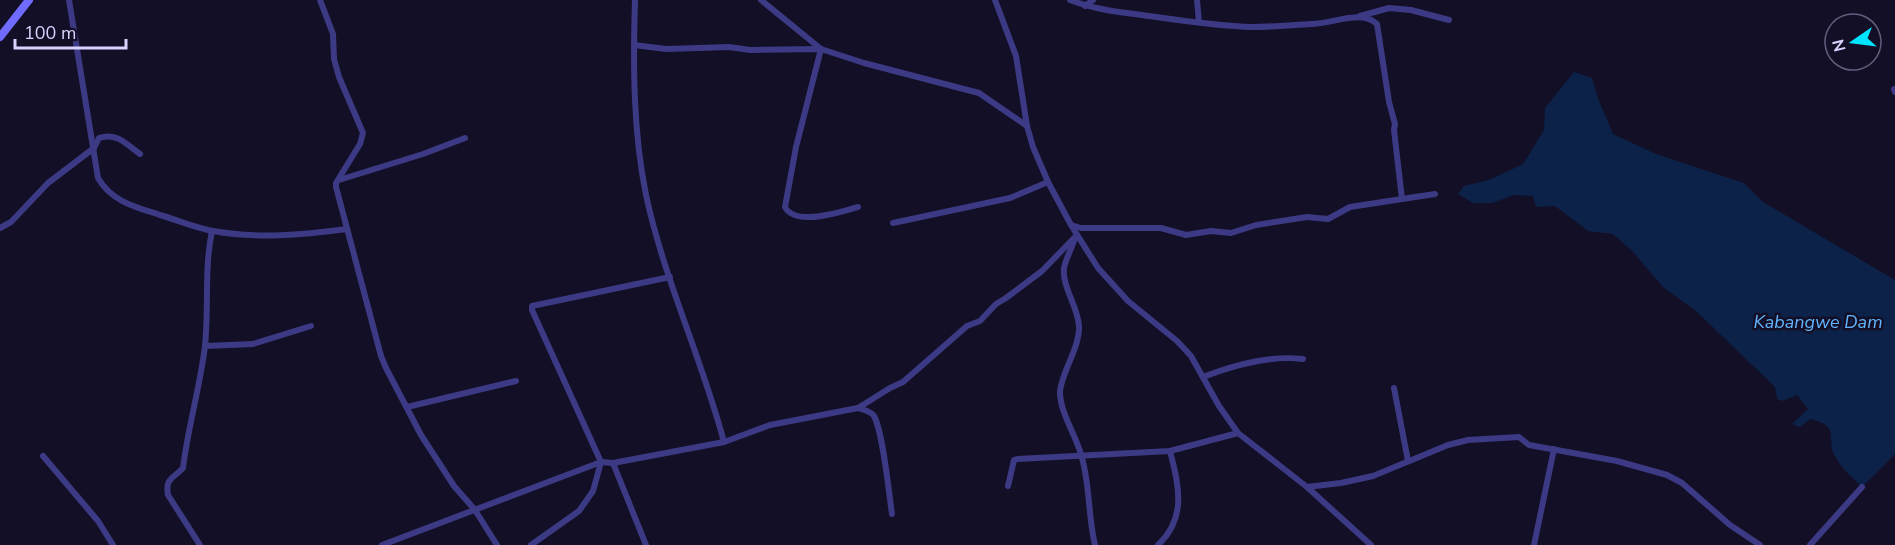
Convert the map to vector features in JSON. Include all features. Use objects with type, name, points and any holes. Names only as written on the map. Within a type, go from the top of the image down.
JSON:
[{"type":"street","points":[[0,37],[29,0]]},
{"type":"street","points":[[69,0],[98,178],[117,199],[126,204],[212,231],[258,236],[303,235],[347,229]]},
{"type":"street","points":[[320,0],[333,34],[334,59],[339,77],[363,133],[360,144],[336,183],[336,187],[381,356],[421,435],[454,486],[475,510],[497,545]]},
{"type":"street","points":[[635,0],[633,68],[639,149],[646,195],[670,277],[712,399],[724,442]]},
{"type":"street","points":[[761,0],[821,49]]},
{"type":"street","points":[[995,0],[1016,56],[1027,126],[1048,182],[1098,268],[1128,301],[1177,341],[1191,356],[1219,406],[1239,433],[1307,487],[1371,545]]},
{"type":"street","points":[[1070,0],[1085,6],[1251,27],[1326,24],[1389,8],[1411,10],[1449,20]]},
{"type":"street","points":[[1085,6],[1093,0]]},
{"type":"street","points":[[1197,0],[1199,22]]},
{"type":"street","points":[[1360,16],[1371,18],[1377,24],[1389,102],[1395,124],[1402,199]]},
{"type":"street","points":[[634,45],[666,49],[729,47],[750,50],[821,49],[864,63],[979,93],[1027,126]]},
{"type":"street","points":[[821,49],[796,147],[785,207],[792,214],[800,217],[814,217],[858,207]]},
{"type":"street","points":[[0,228],[11,222],[48,183],[94,148],[99,138],[109,135],[120,139],[140,154]]},
{"type":"street","points":[[339,180],[423,154],[465,138]]},
{"type":"street","points":[[894,223],[1010,198],[1048,182]]},
{"type":"street","points":[[1071,225],[1081,228],[1161,228],[1186,235],[1211,231],[1231,233],[1256,225],[1307,217],[1328,219],[1350,207],[1435,194]]},
{"type":"street","points":[[200,545],[168,495],[166,485],[183,468],[197,394],[205,346],[208,249],[212,231]]},
{"type":"street","points":[[382,545],[601,462],[613,463],[724,442],[770,425],[858,408],[903,382],[944,344],[967,326],[980,321],[996,304],[1042,271],[1077,235]]},
{"type":"street","points":[[1077,235],[1064,267],[1064,275],[1076,312],[1078,333],[1060,390],[1062,404],[1082,456],[1088,494],[1089,520],[1095,545]]},
{"type":"street","points":[[531,545],[579,511],[593,490],[601,462],[531,308],[536,304],[670,277]]},
{"type":"street","points":[[205,346],[253,344],[312,326]]},
{"type":"street","points":[[1203,377],[1266,359],[1287,357],[1303,359]]},
{"type":"street","points":[[407,407],[516,381]]},
{"type":"street","points":[[1394,388],[1408,461]]},
{"type":"street","points":[[858,408],[874,415],[880,434],[892,514]]},
{"type":"street","points":[[1008,486],[1014,460],[1017,459],[1170,451],[1239,433]]},
{"type":"street","points":[[1307,487],[1373,476],[1448,445],[1468,440],[1519,437],[1529,445],[1617,461],[1667,475],[1682,483],[1730,525],[1760,545]]},
{"type":"street","points":[[1534,545],[1554,449]]},
{"type":"street","points":[[1158,545],[1172,530],[1179,508],[1176,474],[1170,451]]},
{"type":"street","points":[[43,456],[98,521],[113,545]]},
{"type":"street","points":[[613,463],[646,545]]},
{"type":"street","points":[[1810,545],[1862,487]]},
{"type":"water","name":"Kabangwe Dam","points":[[1574,72],[1592,78],[1613,134],[1656,154],[1744,183],[1763,202],[1895,280],[1895,454],[1862,487],[1844,470],[1836,458],[1830,430],[1826,426],[1810,419],[1800,427],[1792,424],[1808,409],[1797,395],[1783,401],[1777,399],[1775,387],[1696,311],[1664,288],[1632,251],[1613,234],[1588,231],[1555,206],[1536,207],[1533,196],[1514,195],[1492,203],[1473,203],[1458,194],[1464,186],[1489,180],[1523,164],[1544,130],[1545,108]]}]
